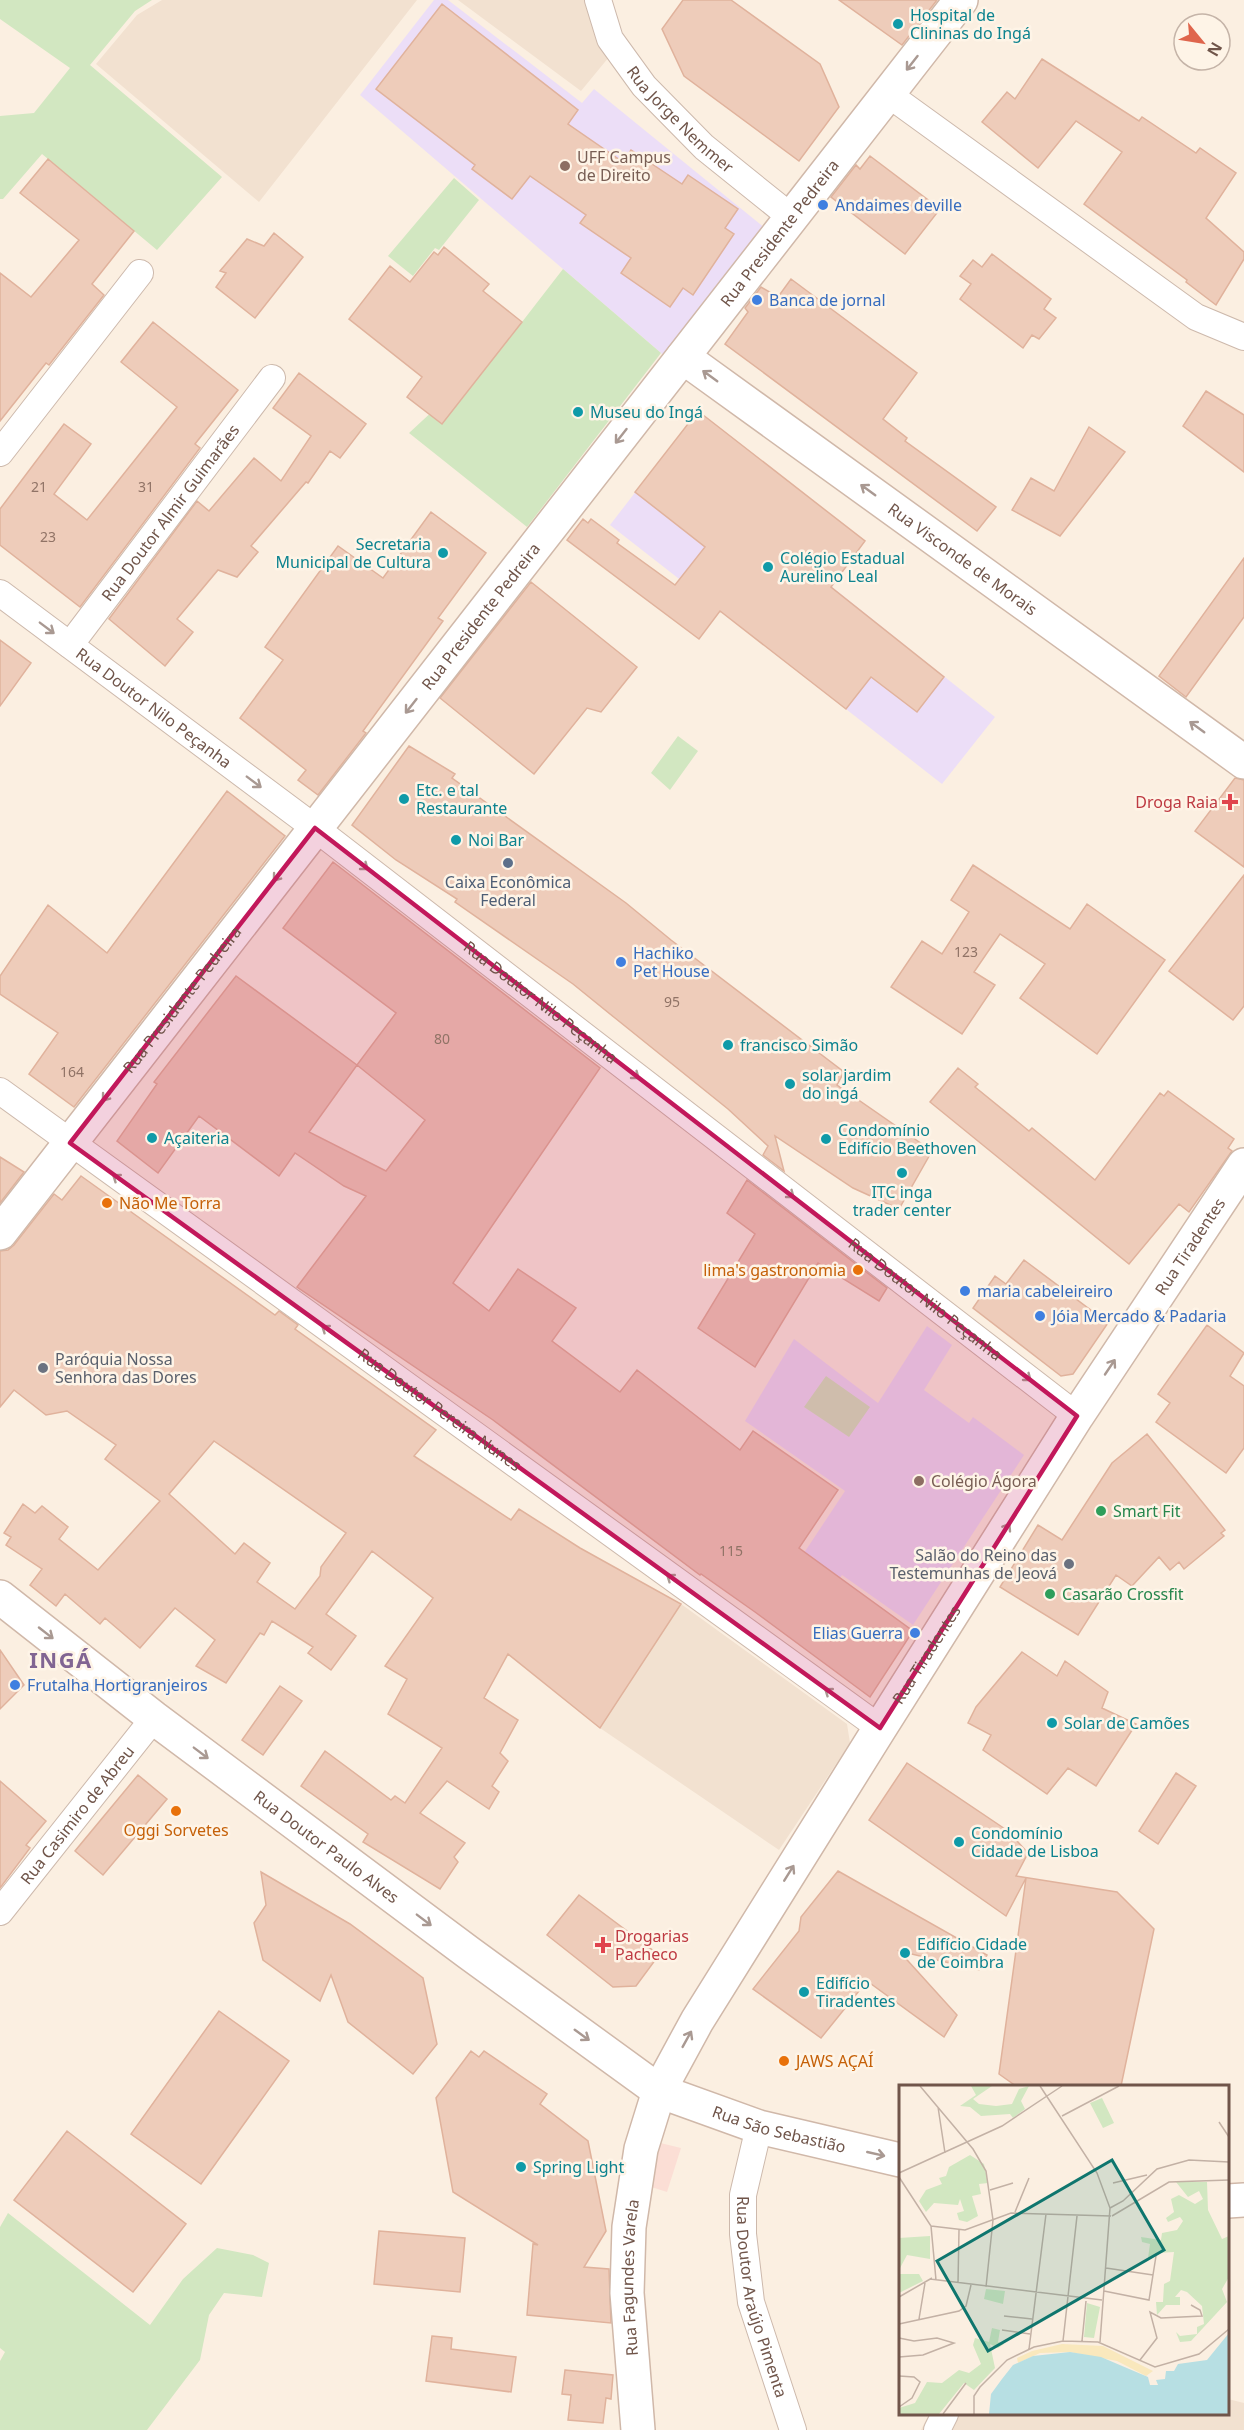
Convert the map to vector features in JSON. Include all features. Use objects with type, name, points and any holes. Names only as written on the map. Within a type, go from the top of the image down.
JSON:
[{"type":"street","name":"Rua Jorge Nemmer","points":[[598,0],[610,39],[644,86],[704,147],[791,217]]},
{"type":"street","name":"Rua Presidente Pedreira","points":[[0,1233],[961,0]]},
{"type":"street","points":[[888,94],[1196,317],[1244,337]]},
{"type":"street","points":[[0,453],[140,273]]},
{"type":"street","name":"Rua Visconde de Morais","points":[[683,357],[1244,762]]},
{"type":"street","name":"Rua Doutor Almir Guimarães","points":[[70,645],[272,378]]},
{"type":"street","name":"Rua Doutor Nilo Peçanha","points":[[0,593],[315,828],[1077,1416]]},
{"type":"street","name":"Rua Doutor Pereira Nunes","points":[[0,1091],[880,1728]]},
{"type":"street","name":"Rua Tiradentes","points":[[659,2091],[697,2021],[1077,1416],[1244,1165]]},
{"type":"street","name":"Rua Doutor Paulo Alves","points":[[0,1596],[154,1718],[459,1946],[659,2091]]},
{"type":"street","name":"Rua Casimiro de Abreu","points":[[0,1912],[154,1718]]},
{"type":"street","name":"Rua São Sebastião","points":[[659,2091],[759,2127],[899,2160]]},
{"type":"street","name":"Rua Fagundes Varela","points":[[638,2430],[627,2293],[629,2227],[641,2149],[659,2091]]},
{"type":"street","name":"Rua Doutor Araújo Pimenta","points":[[759,2127],[743,2195],[743,2234],[752,2302],[793,2430]]},
{"type":"street","points":[[1229,2201],[1244,2200]]},
{"type":"street","points":[[937,2430],[944,2415]]},
{"type":"highlighted area","points":[[315,828],[1077,1416],[880,1728],[70,1143]]},
{"type":"shaded area","points":[[162,0],[417,0],[259,202],[96,64],[137,15]]},
{"type":"shaded area","name":"UFF Campus de Direito","points":[[434,0],[448,0],[582,103],[594,89],[765,228],[668,359],[360,95]]},
{"type":"shaded area","points":[[458,0],[608,0],[623,40],[581,91]]},
{"type":"shaded area","points":[[698,411],[865,541],[832,587],[995,717],[942,784],[610,525]]},
{"type":"shaded area","name":"Colégio Ágora","points":[[927,1326],[952,1345],[924,1390],[969,1423],[973,1417],[1024,1455],[913,1625],[842,1575],[831,1590],[796,1565],[845,1491],[745,1421],[794,1339],[878,1403]]},
{"type":"shaded area","points":[[681,1604],[847,1724],[850,1743],[779,1850],[600,1728]]},
{"type":"shaded area","points":[[652,2141],[681,2148],[667,2192],[645,2185]]},
{"type":"shaded area","points":[[1229,2399],[1244,2403],[1244,2430],[921,2430],[928,2415],[1229,2415]]},
{"type":"green space","points":[[0,0],[152,0],[135,11],[90,65],[222,177],[157,250],[42,154],[3,199],[0,199],[0,116],[34,113],[70,68],[0,19]]},
{"type":"green space","points":[[454,178],[479,200],[439,250],[435,248],[413,276],[388,256]]},
{"type":"green space","points":[[563,269],[661,353],[527,527],[409,433],[475,372],[522,322]]},
{"type":"green space","points":[[678,736],[698,751],[670,790],[651,773]]},
{"type":"green space","points":[[826,1376],[870,1407],[849,1437],[804,1407]]},
{"type":"green space","points":[[8,2213],[150,2325],[183,2279],[217,2248],[253,2255],[269,2263],[262,2297],[224,2293],[209,2315],[200,2360],[147,2430],[0,2430],[0,2361],[5,2352],[0,2348],[0,2227]]},
{"type":"building","points":[[683,0],[731,0],[820,64],[839,107],[799,161],[684,76],[662,29]]},
{"type":"building","name":"Hospital de Clininas do Ingá","points":[[839,0],[937,0],[902,45]]},
{"type":"building","name":"UFF Campus de Direito","points":[[442,4],[578,110],[568,124],[623,162],[631,150],[682,184],[688,175],[738,209],[725,228],[734,234],[693,295],[683,288],[670,307],[621,273],[631,258],[580,223],[586,215],[530,176],[512,199],[472,169],[475,165],[376,89]]},
{"type":"building","points":[[1042,59],[1139,121],[1142,117],[1196,153],[1200,148],[1236,173],[1206,218],[1244,252],[1244,259],[1216,305],[1186,282],[1187,280],[1084,204],[1122,152],[1076,121],[1038,168],[982,122],[1007,92],[1015,99]]},
{"type":"building","points":[[870,156],[940,209],[905,254],[831,197],[856,165],[860,169]]},
{"type":"building","points":[[48,159],[134,231],[92,284],[104,295],[49,365],[46,363],[0,421],[0,273],[31,297],[79,240],[20,193]]},
{"type":"building","points":[[274,233],[303,257],[255,318],[216,287],[226,273],[220,271],[247,239],[264,246]]},
{"type":"building","points":[[444,247],[489,284],[483,291],[522,322],[442,424],[407,397],[422,377],[349,319],[390,266],[410,282],[434,252],[438,255]]},
{"type":"building","points":[[992,254],[1051,299],[1044,309],[1056,318],[1039,339],[1032,335],[1023,348],[960,299],[971,284],[960,276],[973,260],[982,267]]},
{"type":"building","points":[[791,279],[917,373],[883,419],[907,438],[905,441],[996,507],[977,531],[725,344],[748,312],[745,308],[761,287],[778,297]]},
{"type":"building","points":[[153,322],[238,390],[195,444],[200,448],[80,607],[0,545],[0,509],[64,424],[91,444],[54,494],[87,520],[177,407],[121,362]]},
{"type":"building","points":[[299,373],[366,424],[340,458],[330,451],[308,483],[306,482],[251,546],[258,552],[237,577],[218,570],[177,619],[193,632],[165,666],[109,619],[197,501],[209,511],[254,458],[281,481],[311,436],[273,408]]},
{"type":"building","points":[[1206,391],[1244,415],[1244,472],[1183,426]]},
{"type":"building","points":[[698,411],[865,541],[831,587],[944,677],[917,712],[871,677],[846,709],[720,611],[699,639],[567,540],[583,519],[588,523],[591,519],[619,540],[617,543],[675,585],[705,547],[635,492]]},
{"type":"building","points":[[1089,427],[1125,452],[1060,536],[1012,510],[1031,478],[1054,491]]},
{"type":"building","points":[[431,512],[486,553],[438,618],[443,621],[363,731],[366,733],[318,795],[298,780],[306,770],[240,718],[283,660],[265,647],[338,546],[383,578]]},
{"type":"building","points":[[1244,558],[1244,617],[1186,697],[1159,676]]},
{"type":"building","points":[[531,582],[637,667],[601,712],[587,708],[534,774],[440,698]]},
{"type":"building","points":[[0,640],[31,663],[0,706]]},
{"type":"building","points":[[409,746],[455,774],[452,778],[626,903],[844,1072],[837,1085],[932,1151],[899,1209],[853,1188],[775,1136],[784,1171],[763,1155],[768,1146],[728,1109],[573,984],[455,902],[457,899],[396,860],[352,825]]},
{"type":"building","name":"Droga Raia","points":[[1235,778],[1244,780],[1244,867],[1195,831]]},
{"type":"building","points":[[227,791],[285,836],[74,1107],[29,1074],[58,1033],[0,994],[0,976],[48,905],[107,953]]},
{"type":"building","points":[[333,862],[600,1068],[453,1283],[489,1311],[518,1269],[576,1308],[552,1341],[620,1392],[637,1370],[740,1450],[753,1431],[838,1490],[799,1548],[913,1631],[870,1697],[755,1612],[700,1575],[493,1420],[297,1287],[366,1196],[344,1186],[295,1153],[279,1176],[199,1116],[158,1173],[117,1141],[157,1084],[154,1082],[236,976],[357,1065],[396,1013],[283,928]],"holes":[[[357,1065],[425,1120],[386,1171],[309,1132]]]},
{"type":"building","points":[[973,865],[1070,929],[1087,904],[1165,960],[1097,1054],[1020,998],[1045,964],[1000,934],[974,972],[995,985],[962,1034],[891,987],[922,941],[942,954],[969,912],[951,900]]},
{"type":"building","points":[[1244,875],[1244,1006],[1233,1020],[1169,971]]},
{"type":"building","points":[[958,1068],[978,1084],[975,1087],[1029,1131],[1032,1128],[1095,1180],[1160,1093],[1164,1096],[1168,1091],[1234,1139],[1228,1148],[1232,1151],[1189,1212],[1179,1204],[1129,1264],[930,1102]]},
{"type":"building","points":[[0,1157],[24,1172],[0,1203]]},
{"type":"building","points":[[81,1176],[275,1315],[279,1311],[298,1325],[295,1329],[436,1430],[414,1456],[511,1520],[519,1509],[580,1548],[681,1604],[600,1728],[508,1654],[484,1698],[518,1720],[500,1753],[508,1761],[492,1786],[499,1792],[489,1809],[447,1781],[420,1813],[465,1843],[454,1857],[458,1862],[440,1889],[363,1842],[368,1834],[301,1786],[325,1751],[391,1800],[395,1796],[405,1803],[442,1748],[388,1714],[407,1679],[385,1666],[433,1598],[372,1551],[326,1614],[356,1636],[331,1670],[308,1653],[313,1647],[272,1621],[264,1635],[260,1633],[226,1683],[196,1666],[215,1640],[175,1608],[140,1648],[105,1618],[100,1624],[65,1594],[56,1606],[30,1585],[42,1569],[6,1545],[11,1537],[4,1533],[23,1504],[35,1513],[42,1506],[68,1527],[59,1539],[98,1570],[160,1501],[105,1459],[116,1445],[67,1411],[46,1415],[14,1390],[0,1407],[0,1251],[8,1250],[14,1245],[54,1194],[62,1200]],"holes":[[[214,1441],[346,1533],[321,1567],[320,1576],[295,1609],[257,1582],[270,1563],[244,1543],[235,1554],[169,1494]]]},
{"type":"building","points":[[747,1180],[887,1288],[879,1301],[818,1263],[755,1367],[698,1328],[755,1234],[727,1213]]},
{"type":"building","name":"Jóia Mercado & Padaria","points":[[1024,1260],[1108,1323],[1073,1374],[1061,1376],[973,1308],[995,1276],[1006,1284]]},
{"type":"building","points":[[1207,1325],[1244,1353],[1230,1376],[1244,1386],[1244,1448],[1226,1473],[1156,1422],[1170,1403],[1158,1394]]},
{"type":"building","points":[[1147,1434],[1225,1530],[1221,1533],[1224,1536],[1184,1569],[1179,1562],[1170,1570],[1159,1557],[1132,1586],[1116,1575],[1078,1635],[1000,1587],[1038,1525],[1062,1540],[1112,1463]]},
{"type":"building","points":[[0,1650],[24,1685],[0,1709]]},
{"type":"building","name":"Solar de Camões","points":[[1022,1652],[1057,1676],[1065,1661],[1108,1692],[1102,1708],[1136,1724],[1096,1786],[1068,1768],[1047,1794],[983,1750],[991,1735],[968,1723],[976,1707]]},
{"type":"building","points":[[280,1686],[302,1701],[263,1755],[242,1740]]},
{"type":"building","points":[[907,1763],[1008,1831],[1028,1853],[1016,1876],[1117,1892],[1154,1929],[1121,2085],[1015,2085],[999,2074],[1026,1878],[1006,1916],[869,1820]]},
{"type":"building","points":[[1176,1773],[1196,1786],[1158,1844],[1139,1831]]},
{"type":"building","points":[[138,1775],[167,1799],[103,1875],[75,1851]]},
{"type":"building","points":[[0,1781],[46,1821],[26,1845],[30,1848],[0,1888]]},
{"type":"building","name":"Edifício Cidade de Coimbra","points":[[838,1871],[987,1955],[979,1970],[899,1951],[957,2015],[944,2037],[867,1981],[821,2038],[753,1989],[799,1931],[801,1917]]},
{"type":"building","points":[[261,1872],[350,1924],[423,1978],[437,2044],[413,2074],[348,2022],[331,1975],[320,2001],[263,1960],[254,1923],[266,1905]]},
{"type":"building","name":"Drogarias Pacheco","points":[[579,1895],[659,1955],[636,1986],[613,1987],[547,1935]]},
{"type":"building","points":[[219,2011],[289,2061],[201,2184],[131,2134]]},
{"type":"building","name":"Spring Light","points":[[471,2051],[479,2057],[484,2051],[547,2094],[540,2104],[588,2141],[606,2231],[584,2267],[609,2269],[611,2323],[527,2315],[533,2244],[538,2245],[453,2192],[436,2098]]},
{"type":"building","points":[[67,2131],[186,2224],[133,2292],[14,2200]]},
{"type":"building","points":[[379,2231],[465,2238],[460,2292],[374,2284]]},
{"type":"building","points":[[432,2336],[452,2338],[451,2349],[516,2357],[511,2392],[426,2381]]},
{"type":"building","points":[[565,2370],[613,2375],[611,2399],[606,2398],[603,2423],[568,2420],[571,2395],[562,2394]]},
{"type":"place","name":"Hospital de Clininas do Ingá","points":[[898,24]]},
{"type":"place","name":"UFF Campus de Direito","points":[[565,166]]},
{"type":"place","name":"Andaimes deville","points":[[823,205]]},
{"type":"place","name":"Banca de jornal","points":[[757,300]]},
{"type":"place","name":"Museu do Ingá","points":[[578,412]]},
{"type":"place","name":"Secretaria Municipal de Cultura","points":[[443,553]]},
{"type":"place","name":"Colégio Estadual Aurelino Leal","points":[[768,567]]},
{"type":"place","name":"Etc. e tal Restaurante","points":[[404,799]]},
{"type":"place","name":"Droga Raia","points":[[1230,802]]},
{"type":"place","name":"Noi Bar","points":[[456,840]]},
{"type":"place","name":"Caixa Econômica Federal","points":[[508,863]]},
{"type":"place","name":"Hachiko Pet House","points":[[621,962]]},
{"type":"place","name":"francisco Simão","points":[[728,1045]]},
{"type":"place","name":"solar jardim do ingá","points":[[790,1084]]},
{"type":"place","name":"Açaiteria","points":[[152,1138]]},
{"type":"place","name":"Condomínio Edifício Beethoven","points":[[826,1139]]},
{"type":"place","name":"ITC inga trader center","points":[[902,1173]]},
{"type":"place","name":"Não Me Torra","points":[[107,1203]]},
{"type":"place","name":"lima's gastronomia","points":[[858,1270]]},
{"type":"place","name":"maria cabeleireiro","points":[[965,1291]]},
{"type":"place","name":"Jóia Mercado & Padaria","points":[[1040,1316]]},
{"type":"place","name":"Paróquia Nossa Senhora das Dores","points":[[43,1368]]},
{"type":"place","name":"Colégio Ágora","points":[[919,1481]]},
{"type":"place","name":"Smart Fit","points":[[1101,1511]]},
{"type":"place","name":"Salão do Reino das Testemunhas de Jeová","points":[[1069,1564]]},
{"type":"place","name":"Casarão Crossfit","points":[[1050,1594]]},
{"type":"place","name":"Elias Guerra","points":[[915,1633]]},
{"type":"place","name":"Frutalha Hortigranjeiros","points":[[15,1685]]},
{"type":"place","name":"Solar de Camões","points":[[1052,1723]]},
{"type":"place","name":"Oggi Sorvetes","points":[[176,1811]]},
{"type":"place","name":"Condomínio Cidade de Lisboa","points":[[959,1842]]},
{"type":"place","name":"Drogarias Pacheco","points":[[603,1945]]},
{"type":"place","name":"Edifício Cidade de Coimbra","points":[[905,1953]]},
{"type":"place","name":"Edifício Tiradentes","points":[[804,1992]]},
{"type":"place","name":"JAWS AÇAÍ","points":[[784,2061]]},
{"type":"place","name":"Spring Light","points":[[521,2167]]},
{"type":"district","name":"INGÁ","points":[[61,1659]]}]
